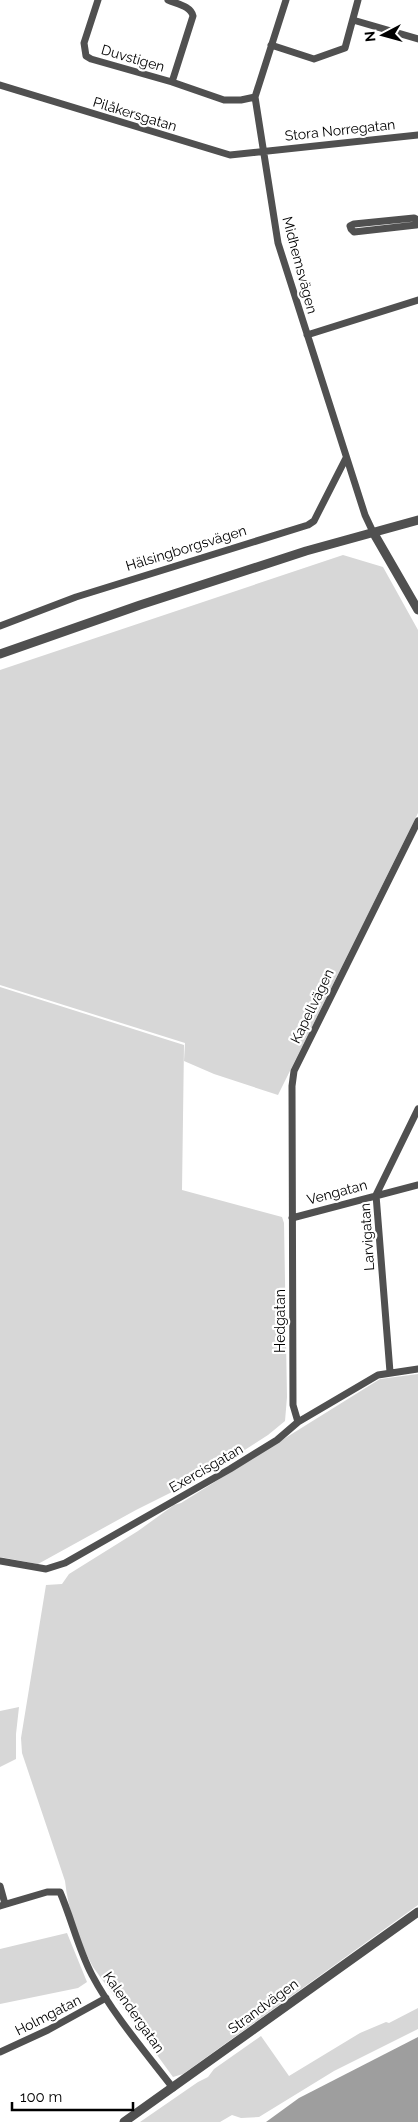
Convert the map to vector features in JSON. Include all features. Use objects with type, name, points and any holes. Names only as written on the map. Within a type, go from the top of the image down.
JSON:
[{"type":"street","name":"Duvstigen","points":[[98,0],[84,44],[86,56],[224,100],[241,100],[255,97]]},
{"type":"street","name":"Duvstigen","points":[[168,0],[188,8],[192,11],[193,16],[172,82]]},
{"type":"street","name":"Midhemsvägen","points":[[286,0],[255,97],[278,243],[346,458],[365,515],[373,532]]},
{"type":"street","points":[[271,45],[314,59],[345,48],[358,0]]},
{"type":"street","points":[[353,20],[418,39]]},
{"type":"street","name":"Pilåkersgatan","points":[[0,85],[230,155],[264,150]]},
{"type":"street","name":"Stora Norregatan","points":[[264,150],[418,135]]},
{"type":"street","points":[[414,218],[418,221],[416,225],[354,232],[350,226],[414,218]]},
{"type":"street","points":[[307,335],[418,300]]},
{"type":"street","name":"Hälsingborgsvägen","points":[[0,626],[76,597],[308,525],[314,521],[346,458]]},
{"type":"street","points":[[0,654],[208,582],[306,551],[418,520]]},
{"type":"street","points":[[373,532],[418,610]]},
{"type":"street","name":"Kapellvägen","points":[[292,1218],[292,1086],[294,1071],[418,821]]},
{"type":"street","name":"Larvigatan","points":[[390,1372],[376,1195],[418,1109]]},
{"type":"street","name":"Vengatan","points":[[292,1218],[418,1185]]},
{"type":"street","name":"Hedgatan","points":[[292,1218],[293,1405],[298,1422]]},
{"type":"street","name":"Exercisgatan","points":[[0,1561],[46,1569],[65,1563],[230,1469],[277,1440],[298,1422],[378,1375],[418,1369]]},
{"type":"street","points":[[0,1886],[3,1905]]},
{"type":"street","name":"Kalendergatan","points":[[3,1905],[47,1892],[60,1892],[80,1951],[93,1976],[106,1998],[173,2088]]},
{"type":"street","name":"Strandvägen","points":[[124,2122],[418,1912]]},
{"type":"street","name":"Holmgatan","points":[[0,2052],[48,2030],[106,1998]]},
{"type":"shaded area","points":[[343,555],[383,567],[418,630],[418,813],[278,1095],[214,1074],[184,1061],[185,1043],[0,985],[0,670]]},
{"type":"shaded area","points":[[0,987],[184,1045],[182,1190],[282,1217],[284,1223],[287,1397],[285,1421],[268,1435],[204,1476],[136,1510],[38,1564],[0,1557]]},
{"type":"shaded area","points":[[418,1374],[418,1905],[183,2074],[173,2077],[93,1967],[88,1957],[75,1925],[65,1881],[22,1753],[21,1738],[46,1585],[62,1584],[69,1574],[138,1531],[174,1505],[181,1503],[380,1379]]},
{"type":"shaded area","points":[[19,1707],[16,1759],[0,1767],[0,1711]]},
{"type":"shaded area","points":[[67,1933],[87,1982],[78,1988],[0,2004],[0,1949]]},
{"type":"shaded area","points":[[418,2008],[418,2029],[334,2071],[259,2117],[241,2118],[232,2115],[220,2122],[140,2122],[208,2077],[214,2069],[261,2036],[289,2076],[360,2033],[386,2022],[389,2023]]},
{"type":"shaded area","points":[[418,2037],[418,2122],[266,2122],[299,2098]]}]
